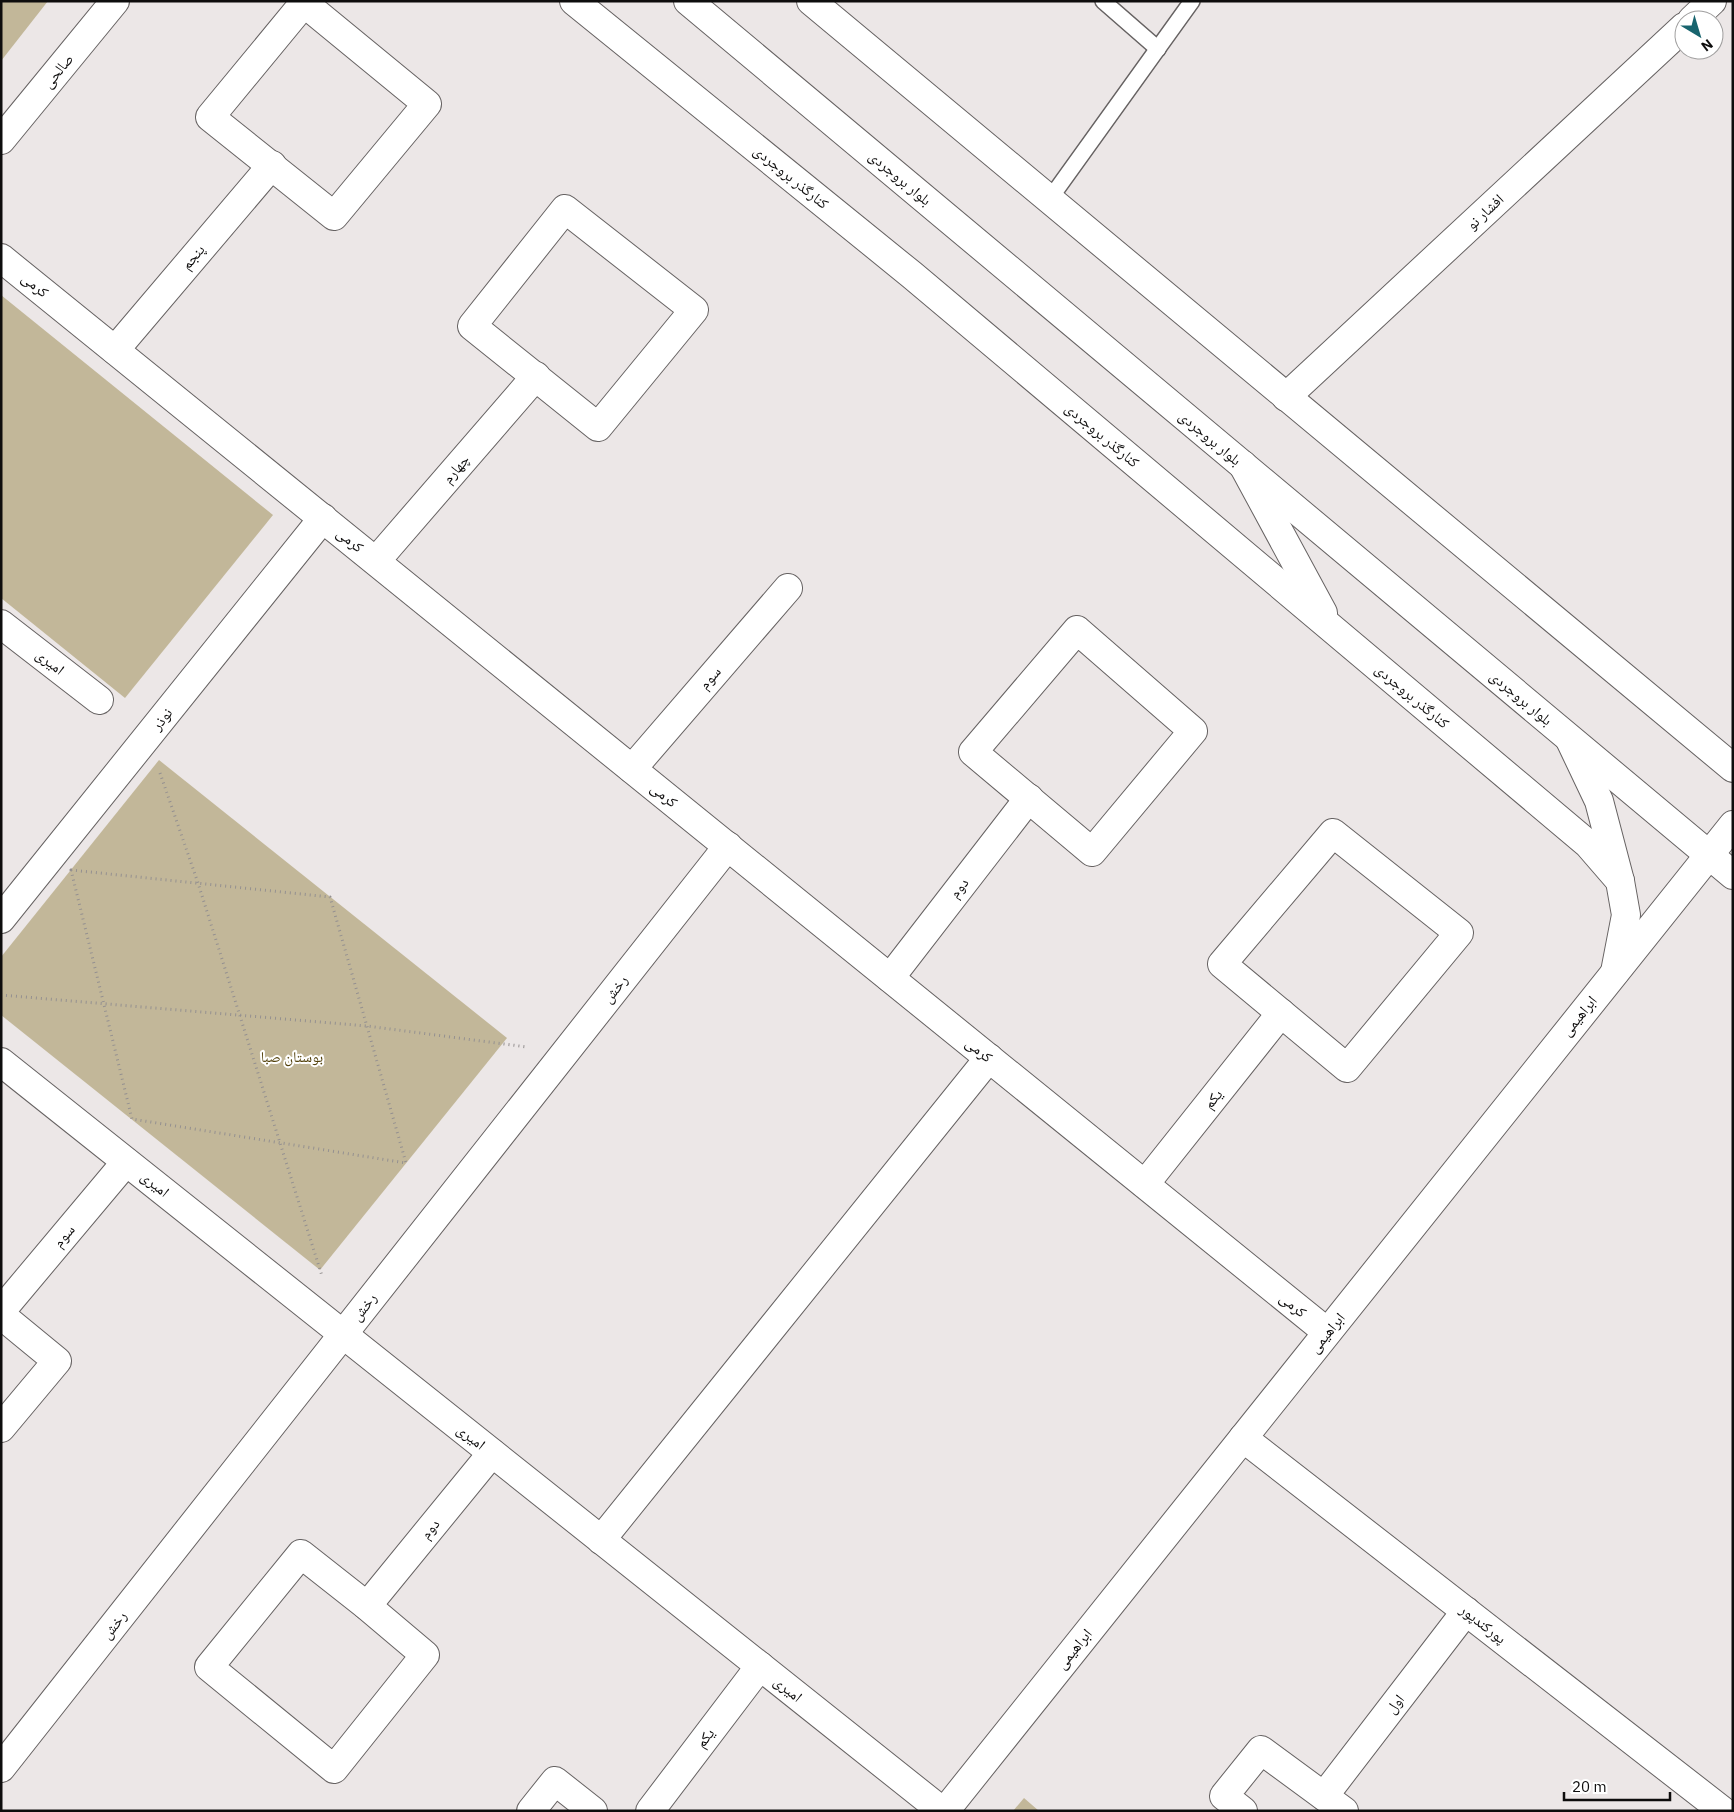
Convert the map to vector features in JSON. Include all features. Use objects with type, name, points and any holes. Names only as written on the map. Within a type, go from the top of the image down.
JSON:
[{"type":"street","name":"صالحی","points":[[1,140],[115,1]]},
{"type":"street","name":"کنارگذر بروجردی","points":[[574,1],[912,275],[1330,626],[1588,844],[1620,881]]},
{"type":"street","name":"بلوار بروجردی","points":[[688,1],[1733,875]]},
{"type":"street","points":[[811,1],[1733,768]]},
{"type":"street","points":[[1703,10],[1712,1]]},
{"type":"street","points":[[304,3],[428,104],[334,216],[272,164],[210,117],[304,3]]},
{"type":"street","name":"افشار نو","points":[[1286,397],[1674,36]]},
{"type":"street","name":"پنجم","points":[[115,350],[272,164]]},
{"type":"street","points":[[565,209],[694,310],[598,427],[536,376],[472,326],[565,209]]},
{"type":"street","name":"کرمی","points":[[1,258],[1327,1332]]},
{"type":"street","name":"چهارم","points":[[376,561],[536,376]]},
{"type":"street","points":[[1243,465],[1330,626]]},
{"type":"street","name":"نوذر","points":[[1,919],[323,518]]},
{"type":"street","name":"سوم","points":[[632,769],[788,588]]},
{"type":"street","name":"امیری","points":[[1,624],[99,700]]},
{"type":"street","points":[[1076,630],[1193,731],[1092,852],[1029,798],[972,752],[1076,630]]},
{"type":"street","points":[[1570,740],[1599,801],[1620,881],[1626,915],[1615,972]]},
{"type":"street","name":"دوم","points":[[890,978],[1029,798]]},
{"type":"street","name":"ابراهیمی","points":[[943,1811],[1733,826]]},
{"type":"street","points":[[1333,833],[1459,933],[1347,1068],[1282,1013],[1222,964],[1333,833]]},
{"type":"street","name":"رخش","points":[[1,1768],[728,846]]},
{"type":"street","name":"یکم","points":[[1144,1184],[1282,1013]]},
{"type":"street","points":[[601,1540],[989,1058]]},
{"type":"street","name":"امیری","points":[[1,1062],[943,1811]]},
{"type":"street","name":"سوم","points":[[1,1311],[126,1162]]},
{"type":"street","points":[[1,1315],[57,1361],[1,1428]]},
{"type":"street","name":"پورکندپور","points":[[1243,1438],[1723,1811]]},
{"type":"street","name":"دوم","points":[[367,1606],[492,1453]]},
{"type":"street","points":[[301,1554],[367,1606],[425,1655],[334,1769],[209,1667],[301,1554]]},
{"type":"street","name":"اول","points":[[1243,1811],[1224,1796],[1261,1750],[1334,1803],[1466,1611]]},
{"type":"street","name":"یکم","points":[[650,1811],[760,1666]]},
{"type":"street","points":[[531,1811],[555,1781],[593,1811]]},
{"type":"lane","points":[[1103,1],[1158,49]]},
{"type":"lane","points":[[1049,200],[1192,1]]},
{"type":"path","points":[[148,737],[198,883],[324,1279]]},
{"type":"path","points":[[71,870],[330,897],[406,1163],[132,1119],[104,1004],[71,870]]},
{"type":"path","points":[[1,995],[367,1026],[565,1052]]},
{"type":"green space","points":[[1,1],[48,1],[1,61]]},
{"type":"green space","points":[[1,295],[273,515],[125,698],[1,598]]},
{"type":"green space","name":"بوستان صبا","points":[[159,760],[507,1038],[320,1270],[1,1015],[1,957]]},
{"type":"green space","points":[[1024,1798],[1039,1811],[1013,1811]]}]
